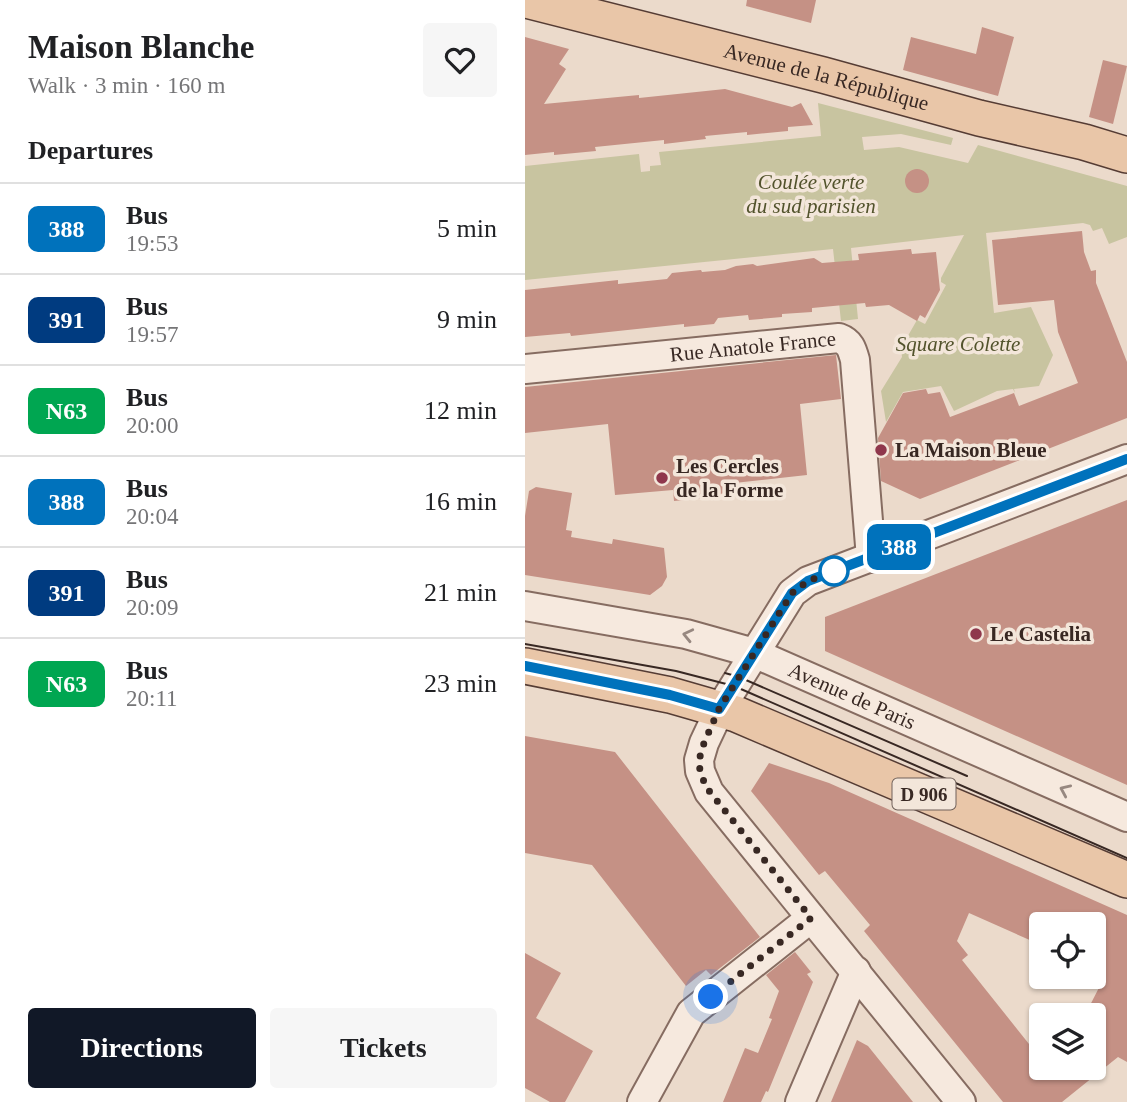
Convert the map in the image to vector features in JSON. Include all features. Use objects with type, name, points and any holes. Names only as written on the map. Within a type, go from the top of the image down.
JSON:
[{"type":"main road","name":"Avenue de la République","points":[[526,0],[1127,155]]},
{"type":"main road","name":"D 906","points":[[525,666],[670,695],[736,714],[1127,880]]},
{"type":"street","name":"Rue Anatole France","points":[[525,369],[839,338],[846,340],[855,360],[871,558]]},
{"type":"street","points":[[961,1102],[706,787],[700,771],[701,750],[719,709],[754,653],[792,593],[808,581],[1127,459]]},
{"type":"street","name":"Avenue de Paris","points":[[525,606],[686,634],[754,653],[1127,817]]},
{"type":"street","points":[[642,1102],[691,1013],[811,918]]},
{"type":"street","points":[[800,1102],[856,971]]},
{"type":"green space","name":"Coulée verte du sud parisien","points":[[818,103],[953,138],[951,145],[901,134],[862,137],[864,150],[899,147],[968,163],[978,145],[1127,186],[1127,237],[1109,244],[1102,228],[1093,231],[1090,225],[1083,223],[986,233],[994,313],[1031,307],[1053,355],[1039,386],[1014,389],[1015,393],[1013,389],[997,391],[954,411],[941,386],[903,392],[886,422],[881,391],[902,357],[901,348],[917,320],[925,324],[946,285],[941,282],[941,278],[964,235],[851,248],[858,319],[841,321],[833,249],[525,280],[525,166],[639,154],[641,172],[650,171],[650,166],[661,165],[659,152],[821,136]]},
{"type":"building","points":[[747,0],[816,0],[811,23],[746,6]]},
{"type":"building","points":[[982,27],[1014,37],[998,96],[903,70],[911,37],[976,54]]},
{"type":"building","points":[[525,37],[569,49],[559,64],[566,69],[544,104],[725,89],[792,107],[801,103],[813,125],[788,127],[788,131],[705,136],[706,139],[664,144],[664,140],[595,147],[596,151],[525,155]]},
{"type":"building","points":[[1103,60],[1127,66],[1113,124],[1089,117]]},
{"type":"building","points":[[917,169],[925,173],[929,181],[925,189],[917,193],[909,189],[905,181],[909,173]]},
{"type":"building","points":[[1082,231],[1084,252],[1091,271],[1096,270],[1096,283],[1127,362],[1127,418],[920,499],[881,481],[878,438],[903,393],[926,389],[928,394],[940,392],[950,417],[1014,393],[1019,406],[1078,383],[1058,332],[1054,300],[998,305],[992,240]]},
{"type":"building","points":[[911,249],[912,254],[936,252],[940,290],[925,318],[920,315],[917,321],[889,305],[866,307],[865,303],[812,308],[812,312],[782,314],[782,317],[749,320],[748,315],[718,318],[714,324],[684,327],[684,324],[571,336],[570,333],[525,337],[525,290],[618,280],[618,284],[667,279],[672,273],[725,270],[736,266],[757,266],[814,258],[822,263],[859,260],[858,254]]},
{"type":"building","points":[[836,355],[841,399],[800,404],[807,475],[725,484],[727,496],[674,501],[673,490],[615,495],[608,424],[525,433],[525,387]]},
{"type":"building","points":[[536,487],[572,493],[566,530],[572,531],[571,537],[612,544],[613,539],[664,548],[667,577],[662,586],[650,595],[525,575],[525,516],[529,491]]},
{"type":"building","name":"Le Castelia","points":[[1127,500],[1127,785],[825,651],[825,617]]},
{"type":"building","points":[[525,736],[615,752],[760,937],[711,975],[706,970],[686,986],[592,865],[525,853]]},
{"type":"building","points":[[769,763],[829,783],[1127,915],[1127,1062],[1118,1057],[1106,1067],[1106,1003],[1091,1003],[1098,989],[1106,989],[1106,912],[1029,912],[1029,940],[969,913],[957,941],[968,955],[962,960],[1029,1044],[1029,1080],[1089,1080],[1062,1102],[1003,1102],[864,931],[870,925],[825,871],[819,875],[751,791]]},
{"type":"building","points":[[795,952],[811,972],[807,974],[813,982],[768,1092],[766,1091],[761,1102],[723,1102],[745,1048],[758,1053],[772,1019],[769,1018],[779,991],[766,975]]},
{"type":"building","points":[[525,953],[561,973],[536,1018],[593,1051],[565,1102],[550,1102],[525,1088]]},
{"type":"building","points":[[857,1040],[868,1046],[913,1102],[831,1102]]},
{"type":"tram line","points":[[525,644],[676,671],[734,686],[1127,858]]},
{"type":"tram line","points":[[725,673],[967,776]]},
{"type":"bus line","name":"388","points":[[525,666],[670,695],[719,709],[792,593],[808,581],[1127,459]]},
{"type":"place","name":"La Maison Bleue","points":[[881,450]]},
{"type":"place","name":"Les Cercles de la Forme","points":[[662,478]]},
{"type":"place","name":"Le Castelia","points":[[976,634]]},
{"type":"route","points":[[711,997],[811,918],[706,787],[700,771],[701,750],[719,709],[792,593],[808,581],[834,571]]},
{"type":"park label","name":"Square Colette","points":[[958,344]]}]
